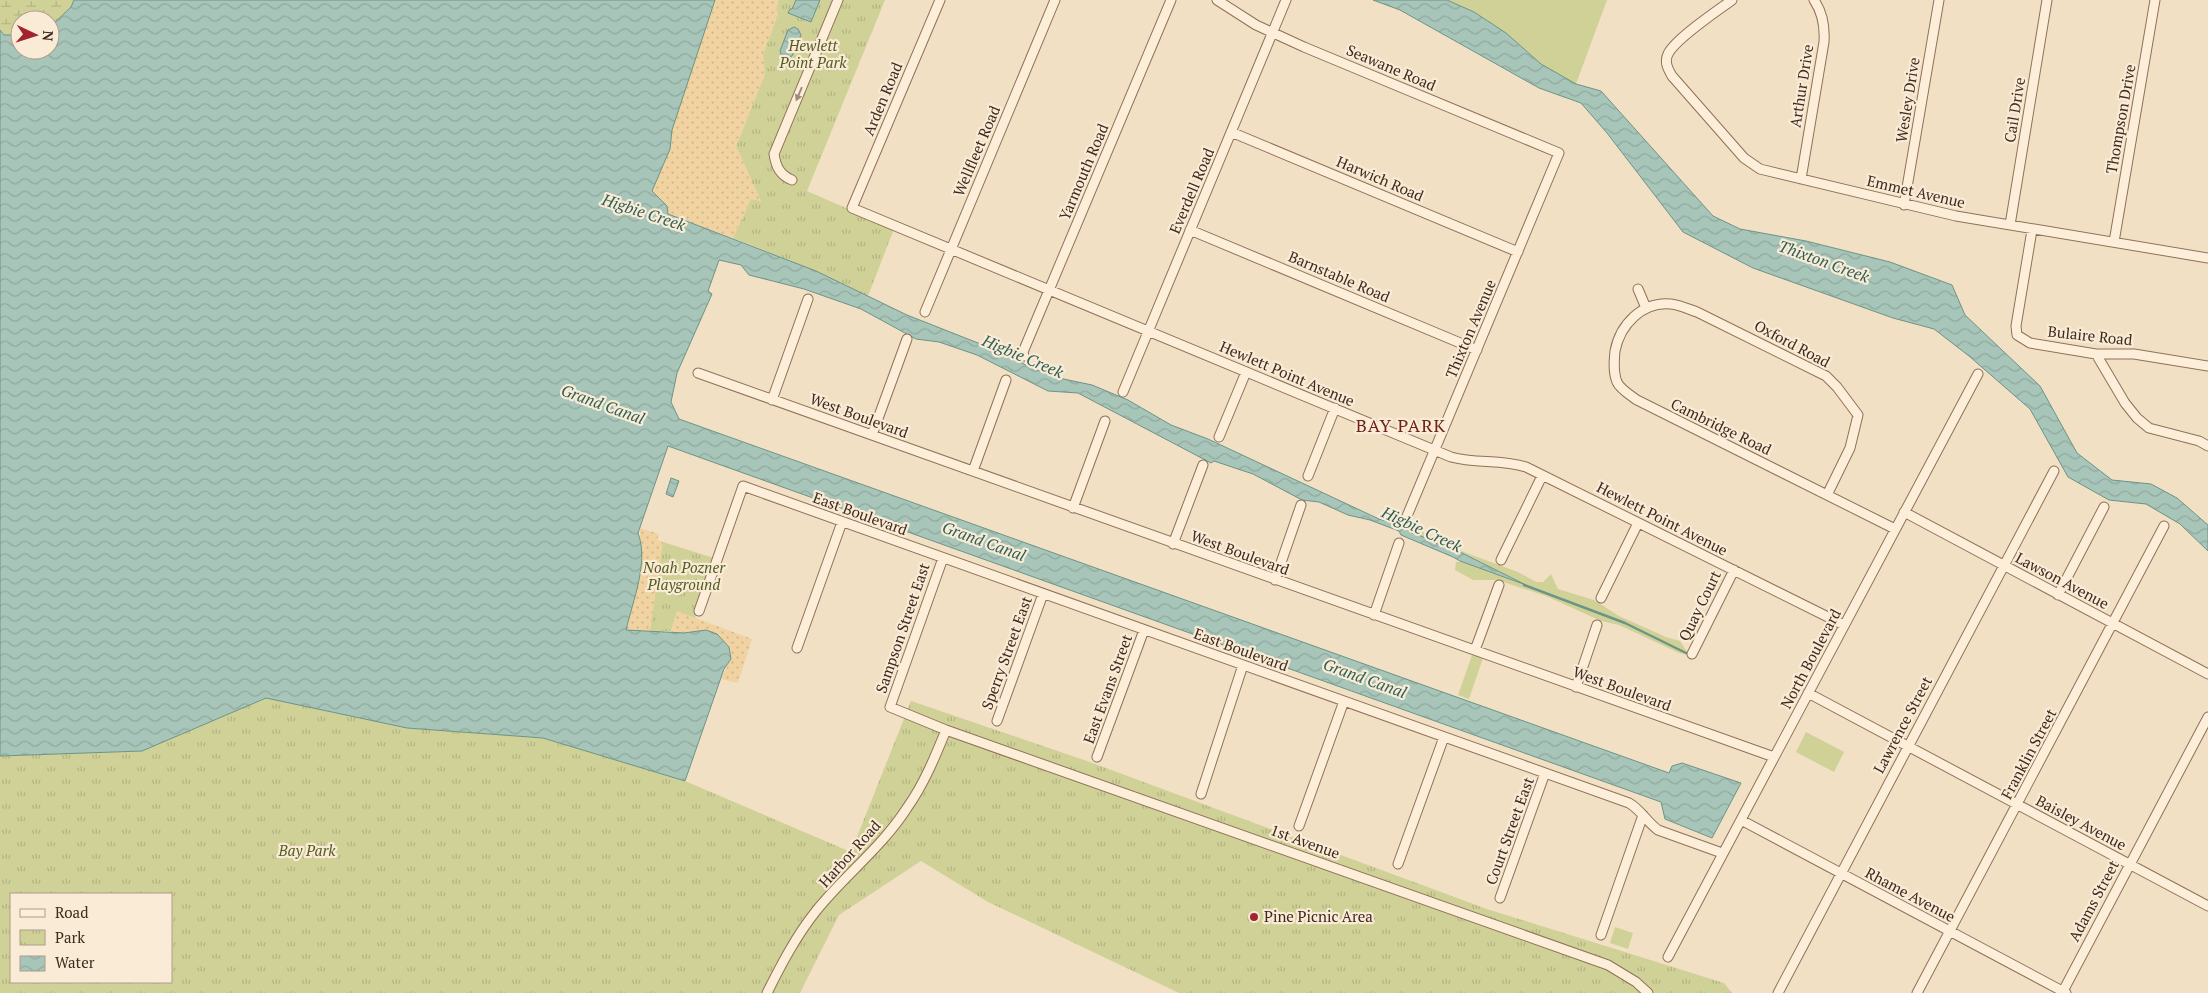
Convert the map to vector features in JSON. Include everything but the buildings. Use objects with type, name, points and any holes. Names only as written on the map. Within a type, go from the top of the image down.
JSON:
[{"type":"street","points":[[792,180],[785,177],[776,166],[774,154],[838,0]]},
{"type":"street","name":"Arden Road","points":[[852,208],[940,0]]},
{"type":"street","name":"Wellfleet Road","points":[[924,312],[1055,0]]},
{"type":"street","name":"Yarmouth Road","points":[[1024,356],[1023,352],[1170,0]]},
{"type":"street","name":"Seawane Road","points":[[1217,0],[1256,25],[1304,47],[1559,153]]},
{"type":"street","name":"Everdell Road","points":[[1123,392],[1286,0]]},
{"type":"street","name":"Emmet Avenue","points":[[1732,0],[1677,42],[1667,55],[1666,63],[1672,76],[1744,158],[1760,169],[1956,216],[2208,258]]},
{"type":"street","name":"Arthur Drive","points":[[1801,179],[1824,42],[1825,26],[1814,0]]},
{"type":"street","name":"Wesley Drive","points":[[1904,205],[1939,0]]},
{"type":"street","name":"Cail Drive","points":[[2010,225],[2047,0]]},
{"type":"street","name":"Thompson Drive","points":[[2114,242],[2155,0]]},
{"type":"street","name":"Harwich Road","points":[[1231,132],[1518,252]]},
{"type":"street","name":"Thixton Avenue","points":[[1407,516],[1559,153]]},
{"type":"street","name":"Hewlett Point Avenue","points":[[852,208],[1435,450],[1466,461],[1517,464],[1844,625]]},
{"type":"street","name":"Barnstable Road","points":[[1190,230],[1477,350]]},
{"type":"street","name":"Bulaire Road","points":[[2032,230],[2016,326],[2017,335],[2030,344],[2096,354],[2134,354],[2208,366]]},
{"type":"street","points":[[1638,289],[1646,308]]},
{"type":"street","points":[[772,400],[808,299]]},
{"type":"street","name":"Oxford Road","points":[[1646,308],[1669,304],[1697,312],[1819,372],[1837,387],[1858,415],[1850,448],[1827,495]]},
{"type":"street","name":"Cambridge Road","points":[[1646,308],[1626,324],[1616,347],[1614,372],[1617,383],[1622,388],[1651,408],[1895,529]]},
{"type":"street","points":[[872,435],[907,339]]},
{"type":"street","points":[[2096,354],[2137,418],[2150,428],[2200,441],[2208,446]]},
{"type":"street","points":[[1219,438],[1246,372]]},
{"type":"street","name":"West Boulevard","points":[[698,373],[1774,757]]},
{"type":"street","name":"North Boulevard","points":[[1668,957],[1978,374]]},
{"type":"street","points":[[972,472],[1006,380]]},
{"type":"street","points":[[1308,476],[1334,408]]},
{"type":"street","points":[[1073,508],[1105,422]]},
{"type":"street","points":[[1173,544],[1203,464]]},
{"type":"street","name":"Lawrence Street","points":[[1778,993],[2054,471]]},
{"type":"street","points":[[1501,560],[1542,476]]},
{"type":"street","name":"East Boulevard","points":[[699,611],[742,486],[1630,803],[1638,808],[1642,815],[1658,830],[1722,853]]},
{"type":"street","points":[[1275,580],[1300,505]]},
{"type":"street","points":[[2058,595],[2104,508]]},
{"type":"street","name":"Lawson Avenue","points":[[1904,512],[2208,674]]},
{"type":"street","points":[[797,648],[842,522]]},
{"type":"street","points":[[1600,598],[1638,523]]},
{"type":"street","name":"Franklin Street","points":[[1917,993],[2164,526]]},
{"type":"street","points":[[1374,615],[1399,543]]},
{"type":"street","name":"Sampson Street East","points":[[942,558],[890,707],[946,730]]},
{"type":"street","name":"Quay Court","points":[[1692,654],[1734,570]]},
{"type":"street","points":[[1475,650],[1498,586]]},
{"type":"street","name":"Sperry Street East","points":[[997,721],[1043,594]]},
{"type":"street","points":[[1576,687],[1597,625]]},
{"type":"street","name":"East Evans Street","points":[[1097,757],[1144,630]]},
{"type":"street","points":[[1201,794],[1243,665]]},
{"type":"street","name":"Baisley Avenue","points":[[1808,693],[2208,906]]},
{"type":"street","points":[[1299,826],[1344,701]]},
{"type":"street","name":"Adams Street","points":[[2064,992],[2208,717]]},
{"type":"street","name":"Harbor Road","points":[[767,993],[786,955],[816,911],[884,839],[907,808],[929,771],[946,730]]},
{"type":"street","name":"1st Avenue","points":[[946,730],[1608,965],[1636,982],[1648,993]]},
{"type":"street","points":[[1398,864],[1444,737]]},
{"type":"street","name":"Court Street East","points":[[1500,898],[1545,773]]},
{"type":"street","points":[[1601,935],[1642,815]]},
{"type":"street","name":"Rhame Avenue","points":[[1741,820],[2064,992]]},
{"type":"green space","points":[[0,0],[74,0],[71,7],[60,18],[60,10],[10,10],[10,35],[3,35],[0,30]]},
{"type":"green space","name":"Hewlett Point Park","points":[[779,0],[885,0],[807,191],[894,229],[868,296],[816,271],[733,238],[751,199],[761,201],[736,146],[765,74],[763,54],[778,15],[776,8]]},
{"type":"green space","points":[[1447,0],[1607,0],[1576,84],[1541,64],[1506,33],[1474,12]]},
{"type":"green space","points":[[1410,517],[1419,530],[1464,552],[1518,572],[1536,582],[1543,582],[1551,574],[1558,589],[1594,600],[1619,616],[1666,637],[1680,641],[1689,655],[1679,653],[1619,625],[1601,621],[1546,596],[1497,580],[1473,580],[1455,570],[1456,562],[1468,564],[1523,584],[1463,553],[1384,520]]},
{"type":"green space","name":"Noah Pozner Playground","points":[[663,542],[717,559],[695,618],[677,611],[671,631],[650,631]]},
{"type":"green space","points":[[1472,655],[1483,658],[1469,699],[1458,695]]},
{"type":"green space","name":"Bay Park","points":[[266,698],[407,728],[543,738],[685,781],[851,852],[911,701],[1087,761],[1487,909],[1724,983],[1732,993],[1179,993],[988,902],[921,861],[839,915],[800,993],[0,993],[0,756],[142,751]]},
{"type":"green space","points":[[1806,732],[1844,752],[1834,772],[1796,752]]},
{"type":"green space","points":[[1615,927],[1633,933],[1628,949],[1610,943]]},
{"type":"sand","points":[[715,0],[779,0],[776,8],[778,15],[763,54],[765,74],[736,145],[761,201],[751,199],[733,238],[668,214],[652,191],[670,149],[672,130]]},
{"type":"sand","points":[[640,528],[659,534],[657,540],[663,542],[664,545],[650,631],[626,630],[638,577]]},
{"type":"sand","points":[[677,611],[752,639],[738,683],[721,679],[731,659],[706,630],[684,633],[671,632]]},
{"type":"water","name":"Grand Canal","points":[[74,0],[715,0],[672,130],[670,149],[652,191],[667,206],[668,214],[816,271],[907,315],[1011,356],[1029,367],[1059,378],[1092,385],[1128,400],[1171,425],[1208,439],[1379,519],[1462,553],[1526,585],[1460,561],[1401,535],[1399,531],[1370,520],[1348,515],[1319,502],[1302,500],[1253,474],[1214,461],[1211,463],[1078,393],[1048,391],[977,355],[939,342],[916,339],[861,309],[804,289],[749,275],[741,265],[719,260],[708,291],[712,294],[677,373],[671,402],[679,419],[1669,773],[1672,766],[1682,763],[1741,783],[1712,838],[1665,819],[1661,802],[668,446],[638,533],[642,556],[641,569],[626,630],[684,633],[706,630],[717,634],[729,647],[731,659],[724,669],[685,781],[543,738],[407,728],[266,698],[142,751],[0,756],[0,30],[4,35],[10,35],[10,60],[60,60],[60,17],[71,7]]},
{"type":"water","points":[[796,0],[820,0],[811,22],[788,13]]},
{"type":"water","name":"Thixton Creek","points":[[1373,0],[1447,0],[1474,12],[1506,33],[1541,64],[1576,84],[1601,91],[1713,216],[1740,229],[1806,241],[1890,262],[1952,285],[1965,315],[2040,386],[2077,453],[2112,480],[2151,484],[2177,498],[2208,525],[2208,551],[2180,524],[2146,504],[2109,500],[2068,477],[2030,409],[1969,356],[1934,329],[1893,318],[1753,268],[1683,232],[1607,133],[1581,103],[1539,88],[1400,10]]},
{"type":"water","points":[[794,27],[798,29],[801,35],[792,56],[786,59],[782,57],[780,51],[788,30]]},
{"type":"water","points":[[671,478],[679,481],[673,497],[666,494]]},
{"type":"waterway","name":"Higbie Creek","points":[[1524,585],[1625,623],[1686,653]]},
{"type":"place","name":"Pine Picnic Area","points":[[1254,917]]},
{"type":"district","name":"BAY PARK","points":[[1401,426]]}]
